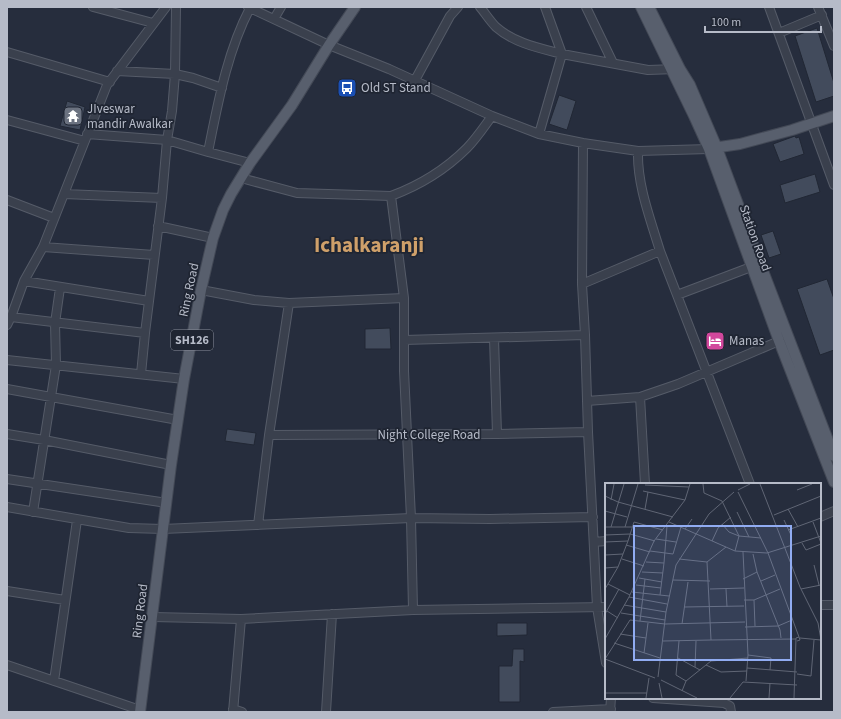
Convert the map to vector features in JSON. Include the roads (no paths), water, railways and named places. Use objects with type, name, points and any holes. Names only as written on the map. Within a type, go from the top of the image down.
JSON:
[{"type":"main road","name":"Ring Road","points":[[140,711],[171,465],[184,379],[201,290],[214,238],[231,194],[250,163],[292,104],[355,7]]},
{"type":"main road","name":"Station Road","points":[[641,7],[676,69]]},
{"type":"main road","name":"Station Road","points":[[649,7],[713,148],[760,263],[834,456]]},
{"type":"main road","points":[[713,148],[740,144],[812,124],[834,116]]},
{"type":"main road","name":"Station Road","points":[[713,148],[751,267],[834,482]]},
{"type":"street","points":[[94,7],[154,23]]},
{"type":"street","points":[[145,333],[55,323],[9,321],[24,281],[43,248],[107,85],[166,7]]},
{"type":"street","points":[[141,374],[162,198],[167,140],[172,111],[175,74],[176,7]]},
{"type":"street","points":[[208,152],[222,88],[240,27],[249,7],[329,45],[389,69],[414,82],[492,116],[539,134],[583,143],[638,151],[713,148]]},
{"type":"street","points":[[274,19],[281,7]]},
{"type":"street","points":[[414,82],[450,16],[458,7]]},
{"type":"street","points":[[480,7],[495,26],[507,35],[524,43],[562,54],[648,70],[676,69]]},
{"type":"street","points":[[539,134],[562,54],[545,7]]},
{"type":"street","points":[[586,7],[613,63]]},
{"type":"street","points":[[769,7],[834,185]]},
{"type":"street","points":[[818,7],[834,46]]},
{"type":"street","points":[[779,33],[822,15]]},
{"type":"street","points":[[826,24],[834,21]]},
{"type":"street","points":[[7,52],[110,82]]},
{"type":"street","points":[[117,71],[175,74],[193,78],[222,88]]},
{"type":"street","points":[[241,178],[297,193],[391,196],[404,192],[438,172],[467,148],[492,116]]},
{"type":"street","points":[[7,120],[86,138],[167,140],[250,163]]},
{"type":"street","points":[[583,143],[582,284],[588,432],[594,542],[602,607],[605,649]]},
{"type":"street","points":[[638,151],[638,162],[643,195],[660,251],[750,483]]},
{"type":"street","points":[[64,194],[162,198]]},
{"type":"street","points":[[391,196],[404,298],[404,371],[414,610]]},
{"type":"street","points":[[7,200],[54,218]]},
{"type":"street","points":[[158,226],[214,238]]},
{"type":"street","points":[[43,248],[154,255]]},
{"type":"street","points":[[582,284],[660,251]]},
{"type":"street","points":[[677,295],[751,267]]},
{"type":"street","points":[[24,281],[60,288],[149,301]]},
{"type":"street","points":[[33,512],[56,365],[55,323],[60,288]]},
{"type":"street","points":[[201,290],[254,300],[289,303],[404,298]]},
{"type":"street","points":[[258,525],[269,435],[289,303]]},
{"type":"street","points":[[404,340],[585,335]]},
{"type":"street","points":[[494,338],[497,434]]},
{"type":"street","points":[[587,401],[640,397],[678,384],[779,341]]},
{"type":"street","points":[[7,360],[184,379]]},
{"type":"street","points":[[7,389],[178,420]]},
{"type":"street","points":[[640,397],[645,483]]},
{"type":"street","name":"Night College Road","points":[[269,435],[407,435],[588,432]]},
{"type":"street","points":[[7,434],[171,465]]},
{"type":"street","points":[[7,479],[166,503]]},
{"type":"street","points":[[7,507],[129,528],[163,529],[411,518],[490,519],[593,517]]},
{"type":"street","points":[[821,517],[834,511]]},
{"type":"street","points":[[54,681],[77,520]]},
{"type":"street","points":[[594,542],[605,541]]},
{"type":"street","points":[[7,591],[65,600]]},
{"type":"street","points":[[821,605],[834,605]]},
{"type":"street","points":[[153,617],[241,619],[414,610],[602,607]]},
{"type":"street","points":[[326,712],[332,614]]},
{"type":"street","points":[[241,619],[233,710],[242,712]]},
{"type":"street","points":[[7,665],[140,711]]},
{"type":"street","points":[[553,712],[611,710],[611,699]]},
{"type":"street","points":[[667,699],[724,703],[730,706],[731,712]]},
{"type":"place","name":"Old ST Stand","points":[[347,88]]},
{"type":"place","name":"JIveswar mandir Awalkar","points":[[73,116]]},
{"type":"place","name":"Manas","points":[[715,341]]},
{"type":"district","name":"Ichalkaranji","points":[[369,245]]}]
